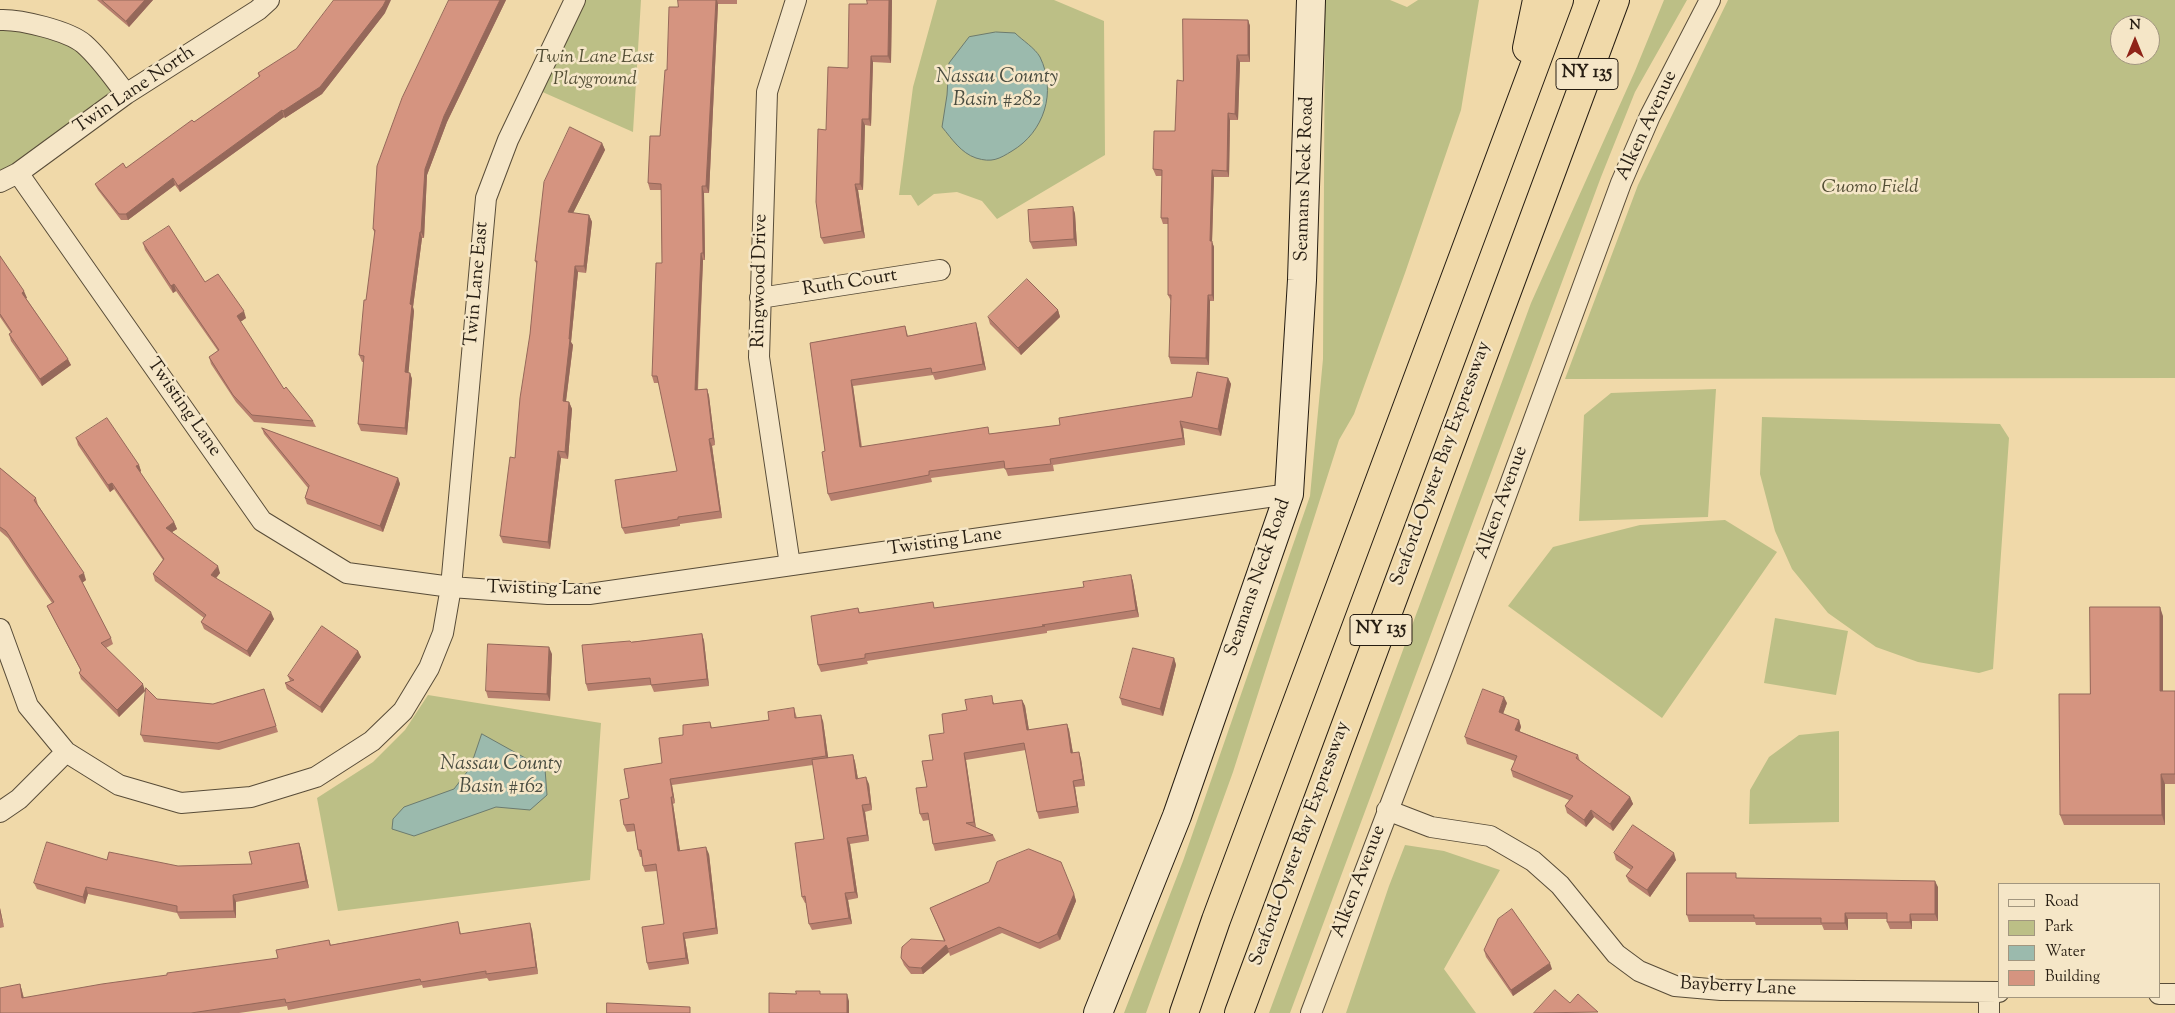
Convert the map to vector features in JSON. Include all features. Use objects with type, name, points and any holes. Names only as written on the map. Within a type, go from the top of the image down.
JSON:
[{"type":"highway","points":[[1510,130],[1537,0]]},
{"type":"highway","name":"NY 135","points":[[1184,1013],[1559,0]]},
{"type":"highway","name":"Seaford-Oyster Bay Expressway","points":[[1239,1013],[1615,0]]},
{"type":"highway","points":[[1559,148],[1632,0]]},
{"type":"main road","name":"Seamans Neck Road","points":[[1098,1013],[1177,816],[1289,494],[1302,280],[1312,0]]},
{"type":"street","name":"Twin Lane North","points":[[9,178],[126,94],[258,10],[269,0]]},
{"type":"street","name":"Twin Lane East","points":[[0,628],[28,706],[66,752],[119,786],[181,803],[251,797],[316,777],[372,741],[403,711],[430,668],[443,633],[451,587],[486,198],[508,140],[575,0]]},
{"type":"street","name":"Ringwood Drive","points":[[790,565],[759,357],[767,92],[796,0]]},
{"type":"street","name":"Alken Avenue","points":[[1311,1013],[1444,664],[1621,183],[1650,116],[1710,0]]},
{"type":"street","points":[[0,20],[13,19],[52,29],[83,42],[126,94]]},
{"type":"street","name":"Twisting Lane","points":[[9,178],[262,521],[347,573],[451,587],[548,594],[589,594],[1289,494]]},
{"type":"street","name":"Ruth Court","points":[[760,298],[940,270]]},
{"type":"street","points":[[0,812],[19,799],[66,752]]},
{"type":"street","name":"Bayberry Lane","points":[[1387,810],[1431,827],[1490,836],[1533,861],[1560,885],[1616,954],[1639,971],[1675,986],[1721,990],[1994,992]]},
{"type":"street","points":[[1989,1013],[1994,992]]},
{"type":"street","points":[[2160,994],[2175,994]]},
{"type":"green space","name":"Twin Lane East Playground","points":[[581,0],[641,0],[633,132],[538,90]]},
{"type":"green space","points":[[937,0],[1054,0],[1104,21],[1105,155],[997,219],[982,201],[957,192],[934,194],[918,206],[911,195],[899,195],[913,87]]},
{"type":"green space","points":[[1325,0],[1390,0],[1407,7],[1418,0],[1479,0],[1461,110],[1354,414],[1339,440],[1233,772],[1146,1013],[1124,1013],[1183,861],[1310,496],[1323,359]]},
{"type":"green space","points":[[1664,0],[1687,0],[1635,92],[1601,177],[1290,1013],[1269,1013],[1531,303],[1635,71]]},
{"type":"green space","name":"Cuomo Field","points":[[1728,0],[2175,0],[2175,378],[1565,379],[1638,185]]},
{"type":"green space","points":[[0,22],[82,45],[123,93],[0,179]]},
{"type":"green space","points":[[1716,389],[1708,517],[1579,521],[1584,415],[1611,393]]},
{"type":"green space","points":[[1762,417],[2000,424],[2009,438],[1993,669],[1979,673],[1918,662],[1876,647],[1828,613],[1792,569],[1775,531],[1760,474]]},
{"type":"green space","points":[[1725,520],[1777,552],[1662,718],[1508,606],[1553,547],[1640,525]]},
{"type":"green space","points":[[1775,618],[1848,631],[1836,695],[1764,683]]},
{"type":"green space","points":[[428,695],[601,723],[590,880],[338,911],[317,798],[373,762],[405,730]]},
{"type":"green space","points":[[1839,731],[1839,822],[1749,824],[1750,790],[1769,757],[1799,735]]},
{"type":"green space","points":[[1405,845],[1444,851],[1500,870],[1444,969],[1476,1013],[1346,1013],[1389,886]]},
{"type":"water","name":"Nassau County Basin #282","points":[[996,32],[1015,33],[1038,54],[1045,70],[1047,97],[1039,122],[1023,143],[1003,156],[987,160],[976,158],[966,153],[942,127],[949,63],[969,37]]},
{"type":"water","name":"Nassau County Basin #162","points":[[482,734],[545,769],[547,795],[530,810],[496,807],[414,836],[392,829],[393,819],[404,807],[454,789],[470,768]]},
{"type":"building","points":[[102,0],[145,0],[126,21]]},
{"type":"building","points":[[334,0],[386,0],[320,87],[282,110],[178,186],[173,178],[126,214],[119,214],[95,184],[123,163],[126,168],[192,120],[194,122],[260,76],[258,73],[296,49]]},
{"type":"building","points":[[449,0],[500,0],[444,116],[425,169],[421,232],[410,304],[412,305],[405,372],[410,373],[405,428],[358,424],[364,356],[359,355],[364,300],[366,300],[375,230],[373,229],[377,166],[402,98]]},
{"type":"building","points":[[678,0],[716,0],[706,186],[702,186],[703,253],[701,253],[695,390],[707,389],[713,438],[709,439],[720,511],[622,528],[615,480],[677,471],[657,376],[652,376],[656,263],[662,263],[661,184],[648,183],[650,136],[660,136],[665,70],[667,70],[669,7],[678,7]]},
{"type":"building","points":[[867,0],[889,0],[888,56],[871,56],[869,119],[862,119],[860,184],[855,184],[862,231],[821,238],[816,202],[818,129],[826,130],[828,67],[848,68],[849,4],[867,4]]},
{"type":"building","points":[[1183,19],[1248,20],[1248,55],[1237,55],[1235,114],[1228,113],[1227,171],[1212,170],[1210,241],[1212,241],[1212,295],[1208,295],[1206,358],[1169,357],[1171,295],[1168,295],[1168,218],[1161,218],[1162,170],[1153,169],[1154,131],[1175,131],[1177,80],[1183,81]]},
{"type":"building","points":[[570,127],[602,143],[568,212],[589,215],[584,266],[575,266],[563,401],[569,402],[565,452],[558,451],[548,542],[500,536],[510,457],[515,458],[520,398],[530,334],[537,261],[535,261],[544,182]]},
{"type":"building","points":[[1073,207],[1074,239],[1030,242],[1028,210]]},
{"type":"building","points":[[169,226],[205,282],[218,274],[244,311],[237,316],[284,389],[286,387],[313,421],[252,415],[233,395],[209,357],[219,350],[174,284],[171,286],[143,243]]},
{"type":"building","points":[[0,256],[24,291],[22,293],[68,359],[40,379],[9,334],[12,332],[0,314]]},
{"type":"building","points":[[1027,279],[1058,310],[1018,348],[988,317]]},
{"type":"building","points":[[976,323],[983,364],[932,373],[931,368],[851,380],[860,447],[988,427],[989,434],[1060,425],[1059,418],[1192,397],[1197,372],[1228,378],[1218,429],[1180,421],[1183,438],[1050,459],[1051,464],[1005,469],[1004,461],[929,471],[929,475],[828,494],[822,452],[825,451],[810,343],[905,326],[907,336]]},
{"type":"building","points":[[107,418],[139,465],[136,466],[174,522],[166,528],[218,566],[211,575],[271,612],[247,651],[201,622],[206,615],[153,574],[164,559],[112,483],[108,485],[76,438]]},
{"type":"building","points":[[262,428],[398,478],[380,526],[305,498],[309,486]]},
{"type":"building","points":[[0,468],[36,498],[34,500],[84,573],[79,576],[111,638],[101,643],[143,684],[117,710],[79,673],[81,670],[47,606],[54,602],[6,531],[0,527]]},
{"type":"building","points":[[1131,575],[1136,610],[865,654],[865,658],[818,665],[811,616],[858,608],[859,613],[933,602],[934,608],[1084,587],[1083,582]]},
{"type":"building","points":[[2090,607],[2160,607],[2160,691],[2175,691],[2175,774],[2161,774],[2162,815],[2060,815],[2059,694],[2090,694]]},
{"type":"building","points":[[322,626],[358,651],[320,707],[285,683],[294,680],[288,676]]},
{"type":"building","points":[[702,634],[707,679],[651,685],[650,678],[586,684],[582,645]]},
{"type":"building","points":[[488,644],[549,647],[547,694],[486,691]]},
{"type":"building","points":[[1133,648],[1174,658],[1160,709],[1120,698]]},
{"type":"building","points":[[146,688],[157,699],[213,704],[264,689],[276,726],[217,743],[141,735]]},
{"type":"building","points":[[1483,689],[1504,697],[1499,712],[1519,720],[1515,730],[1578,755],[1576,758],[1630,797],[1610,824],[1591,810],[1584,820],[1565,806],[1573,796],[1511,770],[1517,756],[1465,737]]},
{"type":"building","points":[[992,696],[993,704],[1022,700],[1027,730],[1067,724],[1071,753],[1079,752],[1083,779],[1073,781],[1077,806],[1037,812],[1024,743],[964,753],[974,822],[966,823],[993,835],[933,844],[928,813],[920,814],[916,788],[927,787],[922,761],[933,760],[929,735],[944,733],[942,714],[967,710],[965,700]]},
{"type":"building","points":[[794,708],[795,718],[821,715],[826,756],[670,779],[678,851],[706,847],[716,928],[683,933],[686,958],[647,963],[642,927],[664,924],[656,864],[643,866],[641,850],[638,850],[634,824],[624,825],[620,800],[629,798],[624,769],[662,763],[659,738],[683,735],[683,725],[710,722],[711,728],[769,720],[768,712]]},
{"type":"building","points":[[853,755],[856,779],[866,777],[870,804],[862,805],[867,835],[847,838],[855,892],[845,893],[849,918],[809,924],[805,896],[802,897],[795,843],[824,839],[812,760]]},
{"type":"building","points":[[1633,825],[1674,853],[1647,890],[1626,876],[1633,867],[1614,853]]},
{"type":"building","points":[[47,842],[107,860],[109,852],[178,866],[252,864],[249,852],[299,843],[306,881],[233,895],[234,911],[177,912],[177,906],[86,887],[83,897],[34,883]]},
{"type":"building","points":[[1029,849],[1061,862],[1074,894],[1057,934],[1038,943],[999,927],[948,949],[946,945],[921,968],[909,967],[901,958],[902,947],[911,939],[945,941],[930,908],[989,882],[997,862]]},
{"type":"building","points":[[1687,873],[1736,873],[1736,878],[1935,881],[1935,914],[1910,914],[1910,922],[1887,922],[1887,913],[1845,913],[1845,923],[1821,923],[1821,918],[1687,915]]},
{"type":"building","points":[[1512,909],[1550,963],[1511,990],[1484,950],[1498,919]]},
{"type":"building","points":[[458,922],[460,934],[530,923],[536,967],[486,974],[486,971],[421,982],[420,979],[286,1003],[285,999],[191,1013],[0,1013],[0,988],[20,984],[22,998],[167,975],[167,973],[278,958],[276,950],[329,940],[330,945]]},
{"type":"building","points":[[1555,990],[1570,1003],[1578,994],[1598,1012],[1534,1013]]},
{"type":"building","points":[[796,991],[820,991],[820,994],[847,994],[847,1013],[769,1013],[769,993],[796,994]]},
{"type":"building","points":[[607,1003],[690,1007],[690,1013],[607,1013]]}]
